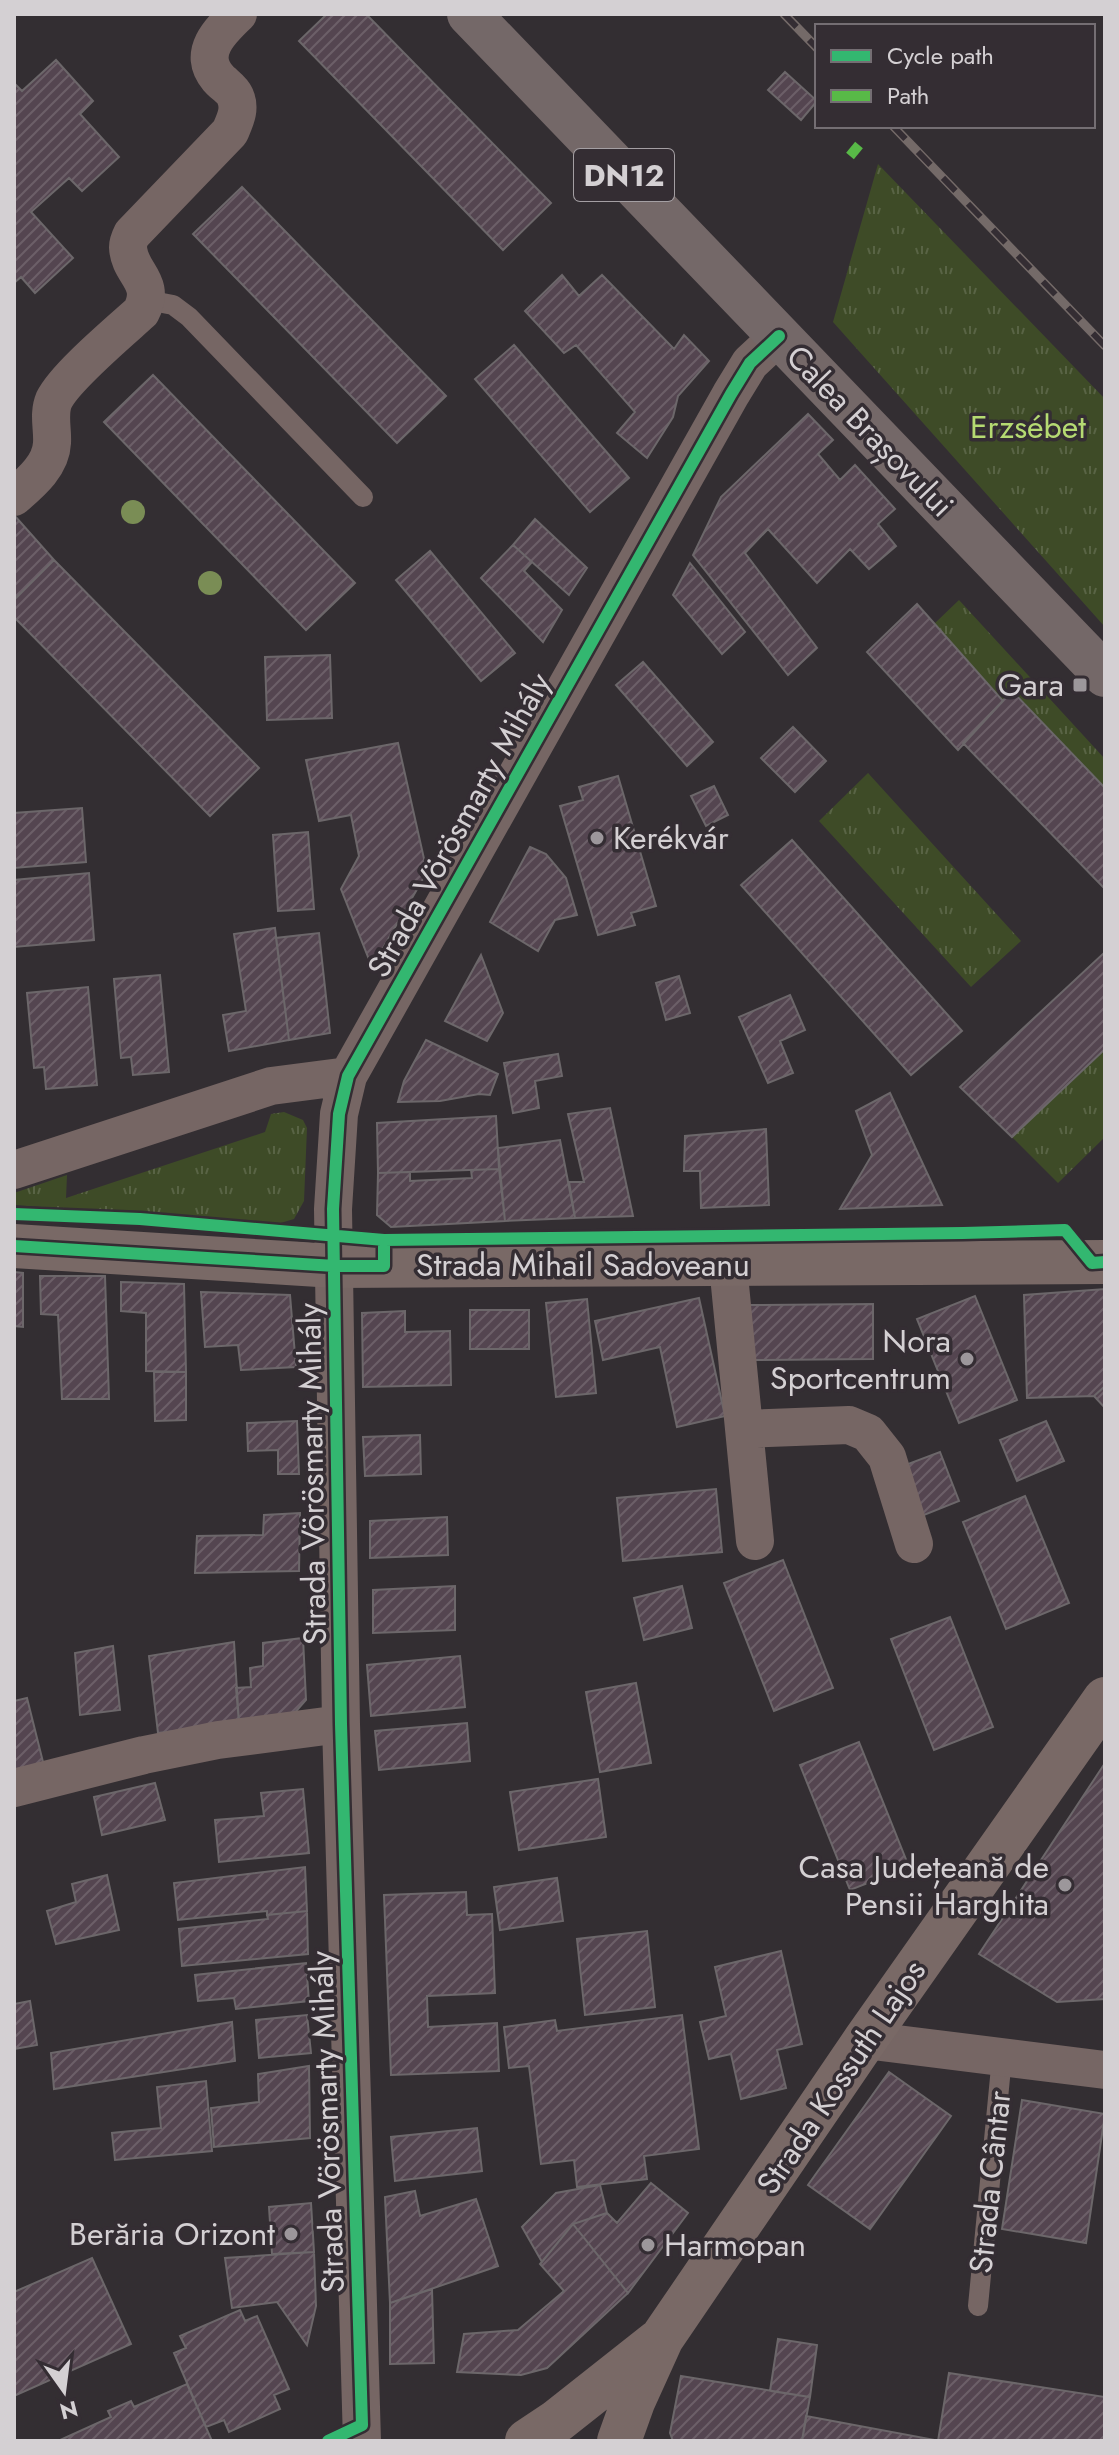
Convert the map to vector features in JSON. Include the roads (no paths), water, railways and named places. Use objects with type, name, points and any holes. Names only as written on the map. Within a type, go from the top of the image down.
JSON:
[{"type":"main road","name":"Calea Brașovului","points":[[469,14],[1105,675]]},
{"type":"street","points":[[14,497],[45,464],[52,446],[50,417],[54,400],[67,383],[141,312],[147,300],[145,286],[128,248],[132,234],[230,132],[238,112],[235,95],[215,75],[209,61],[217,33],[238,14]]},
{"type":"street","name":"Strada Vörösmarty Mihály","points":[[362,2441],[341,1724],[333,1209],[339,1114],[348,1076],[731,394],[750,363],[779,336]]},
{"type":"street","points":[[14,1170],[271,1086],[348,1076]]},
{"type":"street","name":"Strada Mihail Sadoveanu","points":[[14,1246],[335,1266],[1105,1262]]},
{"type":"street","points":[[728,1265],[755,1541]]},
{"type":"street","points":[[744,1429],[849,1425],[868,1433],[887,1457],[914,1544]]},
{"type":"street","name":"Strada Kossuth Lajos","points":[[619,2441],[662,2338],[865,2040],[1105,1699]]},
{"type":"street","points":[[14,1788],[218,1740],[341,1724]]},
{"type":"street","name":"Strada Cântar","points":[[865,2040],[1105,2070]]},
{"type":"street","name":"Strada Kossuth Lajos","points":[[527,2441],[662,2338]]},
{"type":"lane","points":[[147,300],[173,305],[189,317],[363,497]]},
{"type":"lane","name":"Strada Cântar","points":[[978,2306],[1002,2057]]},
{"type":"railway","points":[[784,14],[815,46]]},
{"type":"railway","points":[[895,128],[1105,346]]},
{"type":"place","name":"Gara","points":[[1080,685]]},
{"type":"place","name":"Kerékvár","points":[[597,838]]},
{"type":"place","name":"Nora Sportcentrum","points":[[967,1359]]},
{"type":"place","name":"Casa Județeană de Pensii Harghita","points":[[1065,1885]]},
{"type":"place","name":"Berăria Orizont","points":[[291,2234]]},
{"type":"place","name":"Harmopan","points":[[648,2245]]},
{"type":"park label","name":"Erzsébet","points":[[1028,427]]}]
